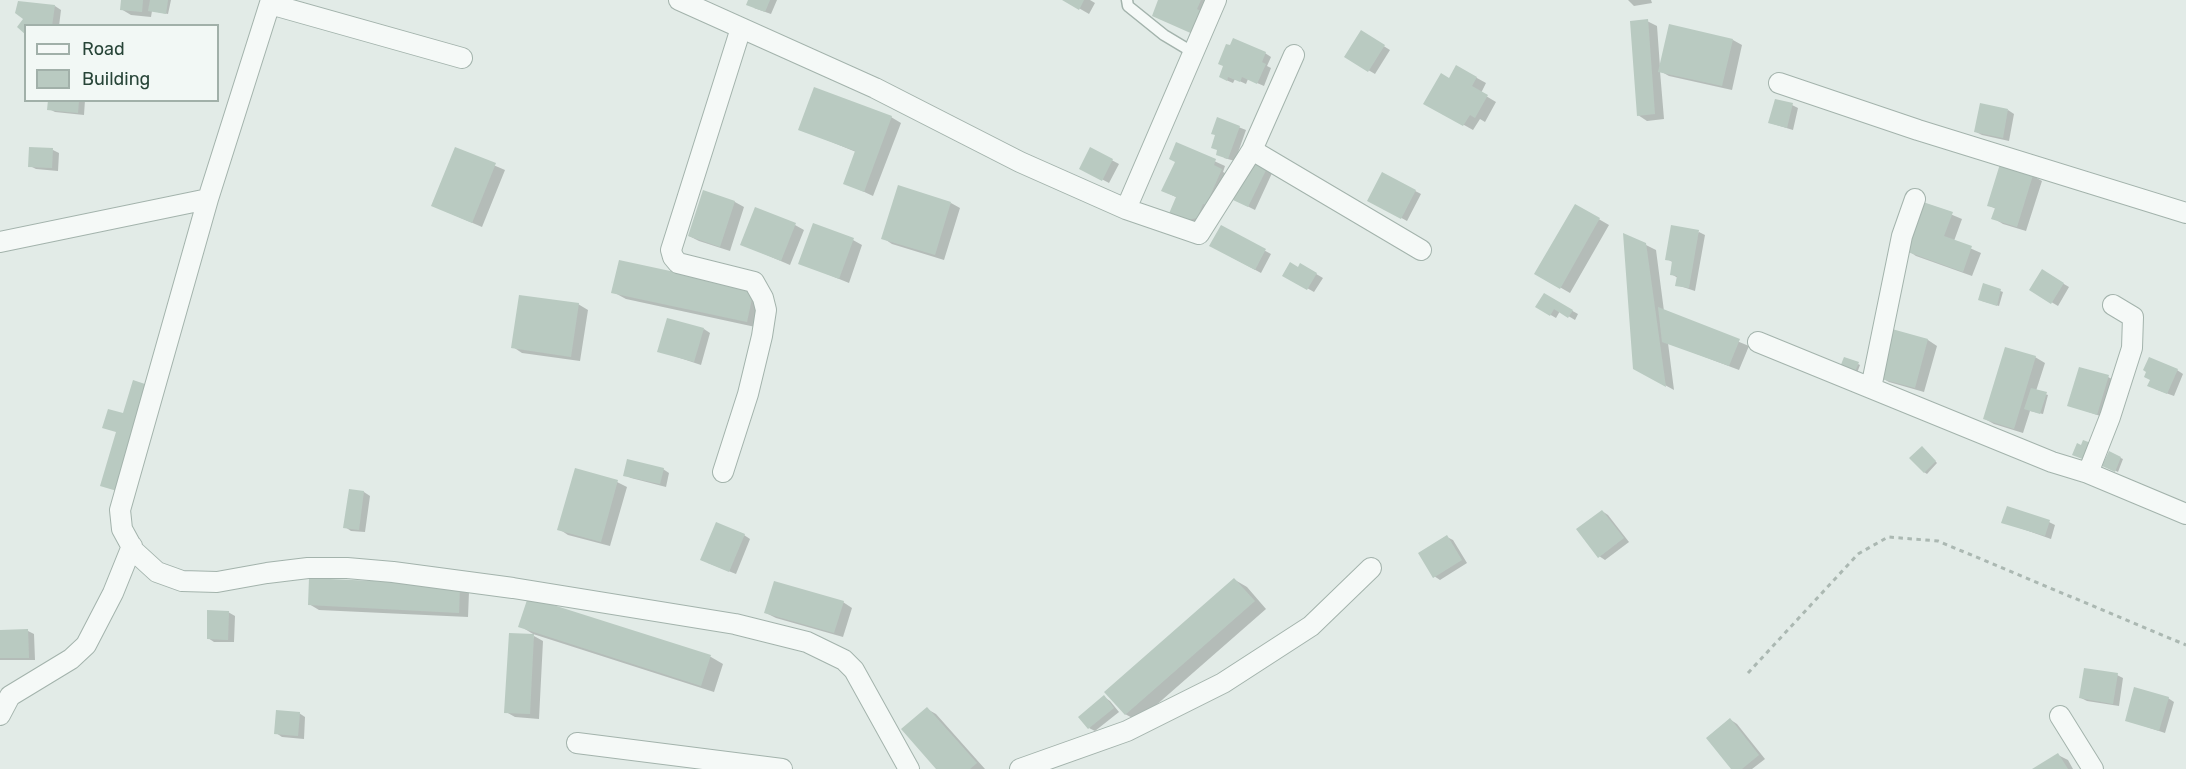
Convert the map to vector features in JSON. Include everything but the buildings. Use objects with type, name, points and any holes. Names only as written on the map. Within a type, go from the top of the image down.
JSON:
[{"type":"street","points":[[679,0],[875,88],[1020,162],[1126,209],[1199,234],[1252,150],[1294,55]]},
{"type":"street","points":[[1126,209],[1216,0]]},
{"type":"street","points":[[462,58],[271,2],[208,200],[120,510],[122,529],[132,546],[157,572],[182,581],[217,582],[308,568],[347,568],[393,572],[513,588],[735,624],[807,642],[844,660],[854,670],[906,769]]},
{"type":"street","points":[[723,472],[753,375],[766,310],[764,298],[754,282],[678,263],[670,250],[741,28]]},
{"type":"street","points":[[1779,83],[1918,130],[2186,213]]},
{"type":"street","points":[[1252,150],[1421,250]]},
{"type":"street","points":[[1871,388],[1902,236],[1915,199]]},
{"type":"street","points":[[0,242],[208,200]]},
{"type":"street","points":[[2088,473],[2110,417],[2132,348],[2133,317],[2113,305]]},
{"type":"street","points":[[1758,342],[2186,514]]},
{"type":"street","points":[[0,715],[10,696],[71,659],[86,645],[113,593],[132,546]]},
{"type":"street","points":[[1020,769],[1127,730],[1222,683],[1311,626],[1371,568]]},
{"type":"street","points":[[2060,716],[2093,769]]},
{"type":"street","points":[[577,743],[782,769]]},
{"type":"lane","points":[[1127,0],[1128,6],[1164,35],[1194,53]]},
{"type":"path","points":[[1748,673],[1858,554],[1888,537],[1938,541],[2186,645]]}]
